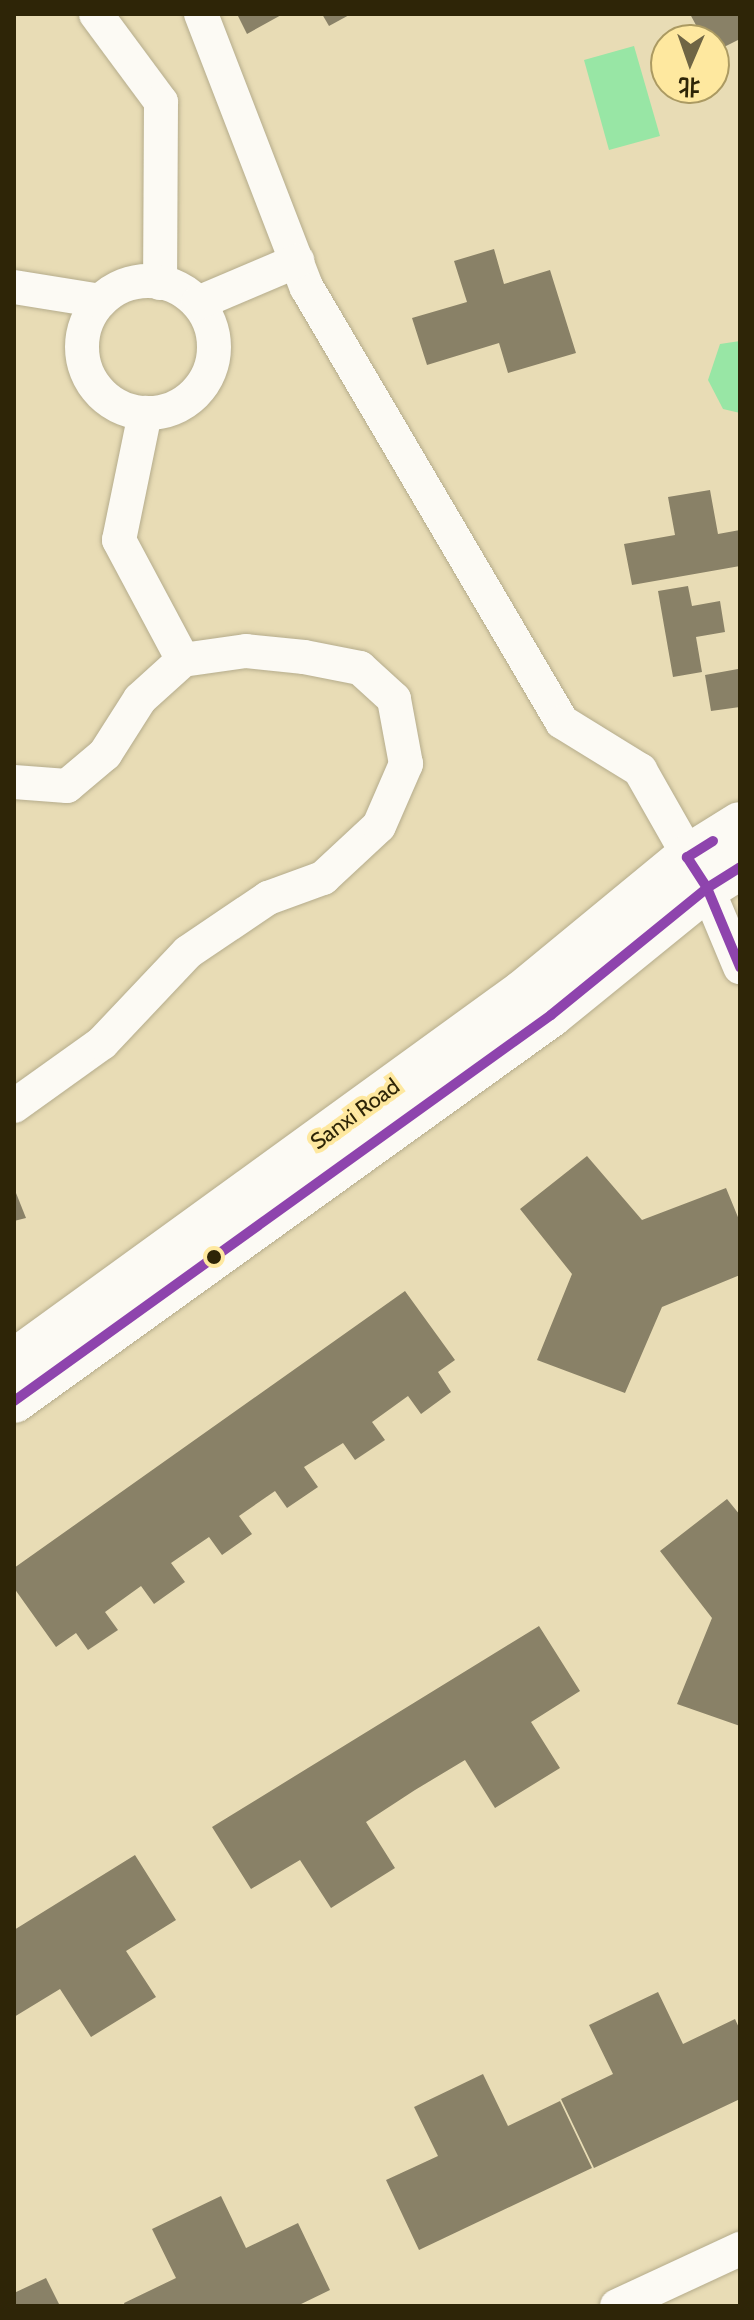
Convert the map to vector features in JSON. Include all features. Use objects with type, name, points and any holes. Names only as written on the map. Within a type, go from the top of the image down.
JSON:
[{"type":"main road","points":[[711,871],[740,824]]},
{"type":"main road","name":"Sanxi Road","points":[[14,1361],[523,992],[711,871]]},
{"type":"main road","name":"Sanxi Road","points":[[14,1401],[551,1015],[711,871]]},
{"type":"street","points":[[96,14],[161,102],[160,283]]},
{"type":"street","points":[[201,14],[307,288],[562,722],[640,770],[711,871],[740,967]]},
{"type":"street","points":[[198,303],[297,261]]},
{"type":"street","points":[[139,282],[160,283],[181,290],[198,303],[209,323],[214,344],[212,366],[202,386],[186,401],[166,411],[145,413],[123,408],[104,397],[90,381],[83,360],[82,339],[88,319],[101,301],[118,288],[139,282]]},
{"type":"street","points":[[14,287],[101,301]]},
{"type":"street","points":[[145,413],[119,540],[183,660]]},
{"type":"street","points":[[14,782],[67,786],[105,754],[140,699],[183,660],[246,651],[304,657],[360,668],[394,699],[406,764],[379,826],[323,878],[268,898],[188,952],[102,1043],[14,1106]]},
{"type":"street","points":[[617,2306],[740,2249]]},
{"type":"shaded area","points":[[634,46],[660,136],[609,150],[584,60]]},
{"type":"shaded area","points":[[740,341],[740,413],[723,409],[708,380],[720,344]]},
{"type":"building","points":[[237,14],[283,14],[247,34]]},
{"type":"building","points":[[322,14],[351,14],[329,26]]},
{"type":"building","points":[[690,14],[740,14],[740,39],[730,44],[730,24],[695,24]]},
{"type":"building","points":[[494,249],[504,284],[550,270],[576,353],[508,373],[499,343],[427,365],[412,318],[467,302],[454,261]]},
{"type":"building","points":[[710,490],[718,534],[740,530],[740,566],[632,585],[624,544],[675,535],[668,497]]},
{"type":"building","points":[[688,586],[692,606],[720,601],[725,632],[696,637],[702,672],[673,677],[658,591]]},
{"type":"building","points":[[738,669],[740,707],[711,711],[705,675]]},
{"type":"building","points":[[587,1156],[642,1220],[726,1188],[740,1222],[740,1275],[662,1307],[625,1393],[537,1360],[572,1274],[520,1209]]},
{"type":"building","points":[[14,1188],[26,1218],[14,1221]]},
{"type":"building","points":[[405,1291],[455,1360],[438,1372],[451,1392],[421,1414],[408,1396],[372,1422],[385,1440],[355,1460],[343,1443],[304,1467],[318,1487],[287,1508],[275,1491],[239,1516],[252,1534],[222,1555],[209,1537],[171,1563],[185,1582],[154,1604],[141,1586],[105,1612],[118,1630],[88,1650],[76,1633],[56,1647],[14,1588],[14,1568]]},
{"type":"building","points":[[727,1499],[740,1515],[740,1726],[677,1704],[712,1618],[660,1551]]},
{"type":"building","points":[[539,1626],[580,1691],[531,1722],[560,1768],[495,1808],[465,1760],[415,1790],[366,1822],[395,1868],[331,1908],[300,1860],[251,1889],[212,1827]]},
{"type":"building","points":[[135,1855],[176,1920],[126,1951],[156,1997],[91,2037],[60,1989],[14,2017],[14,1930]]},
{"type":"building","points":[[658,1992],[683,2044],[735,2019],[740,2030],[740,2099],[594,2168],[561,2099],[613,2074],[589,2025]]},
{"type":"building","points":[[483,2074],[508,2126],[560,2101],[592,2168],[419,2250],[386,2180],[438,2156],[414,2107]]},
{"type":"building","points":[[221,2196],[246,2248],[298,2223],[330,2290],[297,2306],[125,2306],[124,2303],[176,2278],[152,2229]]},
{"type":"building","points":[[46,2278],[60,2306],[14,2306],[14,2293]]},
{"type":"transit line","points":[[713,841],[687,857],[707,888],[740,967]]},
{"type":"transit line","points":[[14,1401],[551,1015],[707,888],[740,867]]}]
